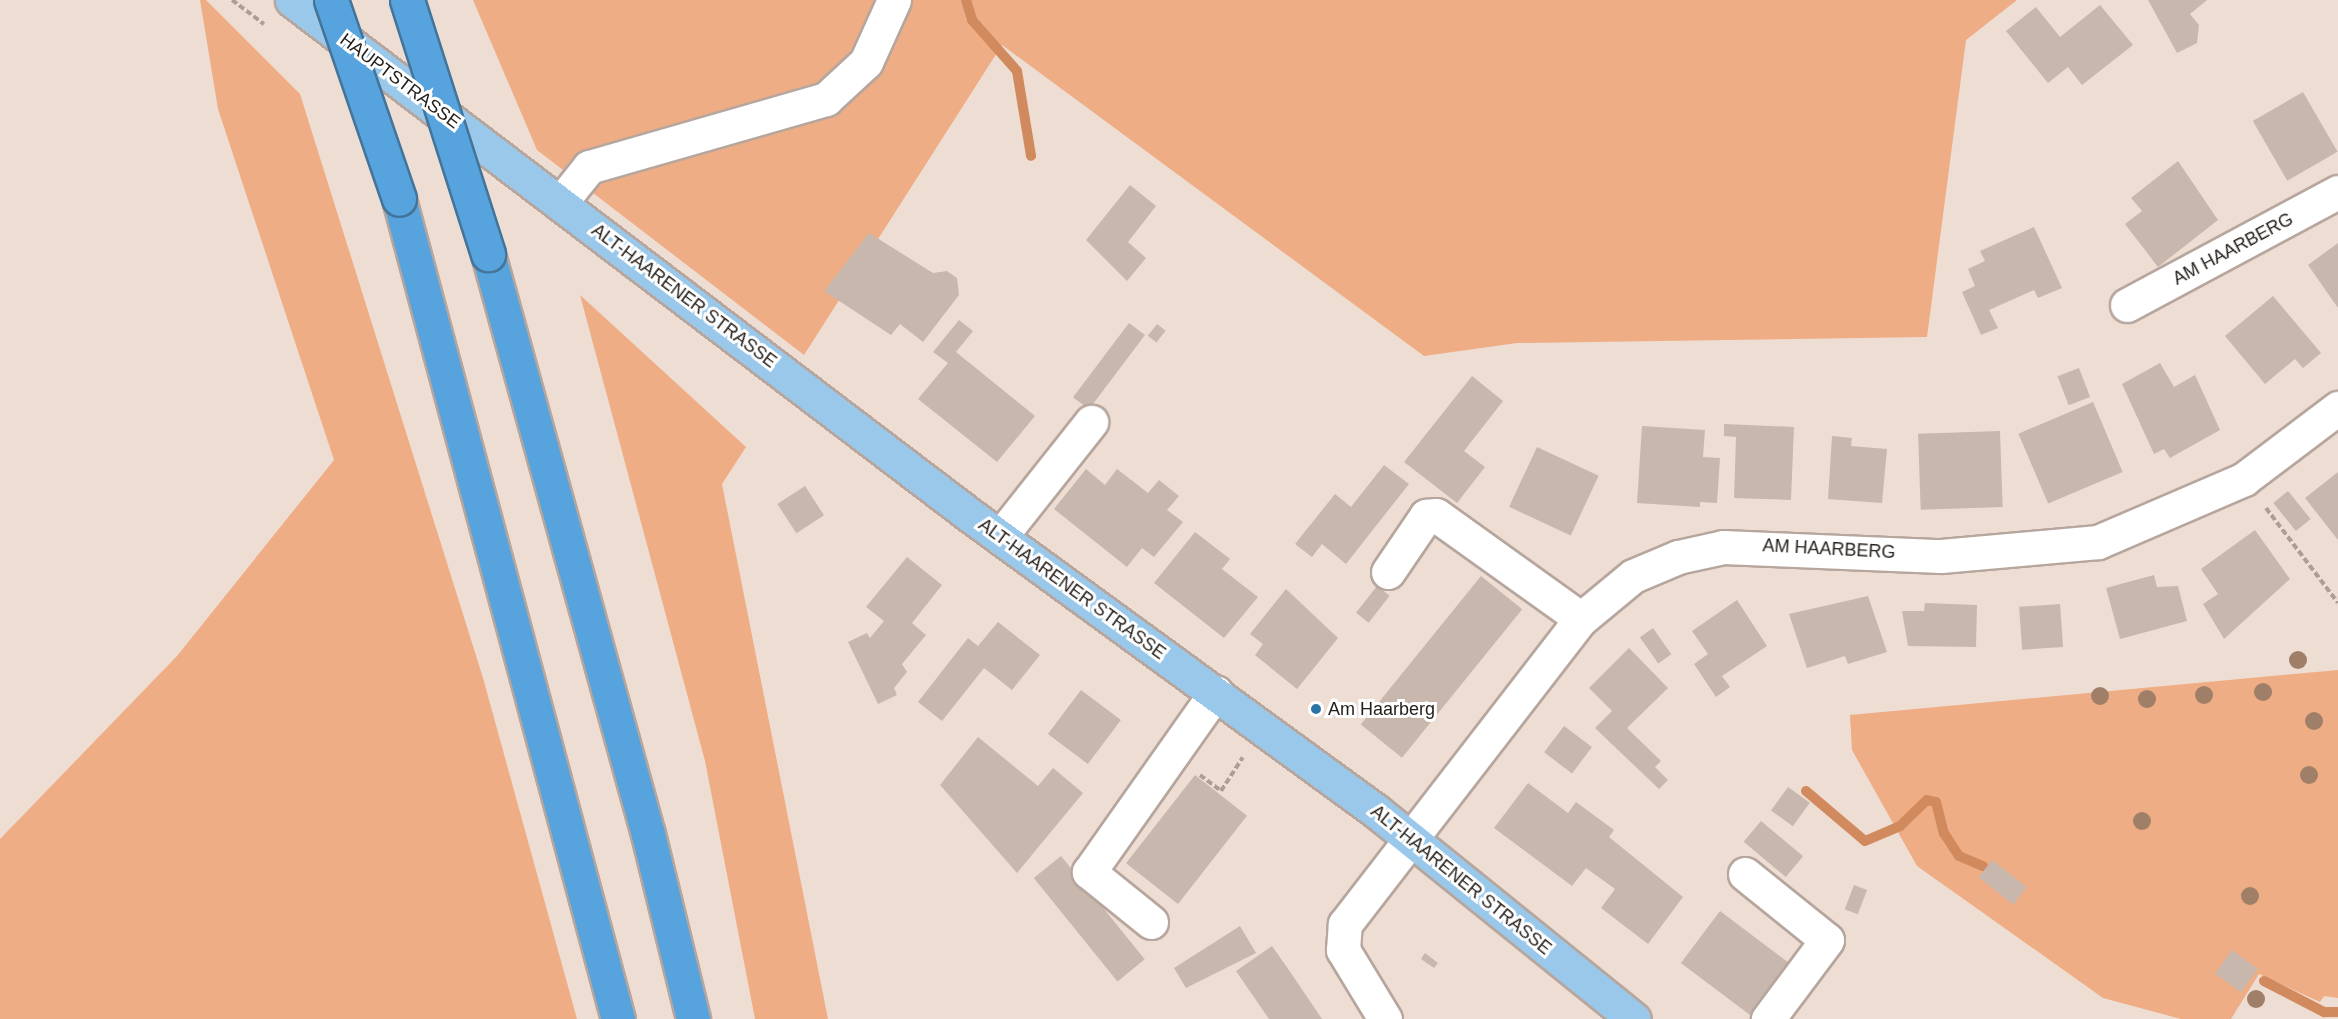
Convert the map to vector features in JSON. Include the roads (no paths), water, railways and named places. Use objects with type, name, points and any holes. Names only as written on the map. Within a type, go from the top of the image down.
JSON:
[{"type":"highway","points":[[330,0],[399,199],[618,1019]]},
{"type":"highway","points":[[407,0],[488,254],[636,788],[693,1019]]},
{"type":"main road","name":"HAUPTSTRASSE","points":[[292,0],[507,162]]},
{"type":"main road","name":"ALT-HAARENER STRASSE","points":[[507,162],[1000,537],[1216,692],[1411,839],[1634,1019]]},
{"type":"street","points":[[561,202],[589,167],[826,99],[866,62],[894,0]]},
{"type":"street","name":"AM HAARBERG","points":[[2127,305],[2338,192]]},
{"type":"street","name":"AM HAARBERG","points":[[1385,1019],[1343,950],[1345,924],[1581,619],[1633,576],[1701,552],[1760,545],[1941,556],[2048,550],[2137,528],[2244,479],[2338,408]]},
{"type":"street","points":[[1000,537],[1091,422]]},
{"type":"street","points":[[1388,572],[1426,516],[1436,515],[1581,619]]},
{"type":"street","points":[[1151,922],[1089,872],[1216,692]]},
{"type":"street","points":[[1745,874],[1827,940],[1768,1019]]},
{"type":"waterway","points":[[966,0],[972,20],[1017,71],[1031,156]]},
{"type":"waterway","points":[[1806,791],[1865,841],[1900,826],[1927,800],[1936,802],[1944,833],[1959,856],[1983,866]]},
{"type":"waterway","points":[[2264,981],[2324,1012],[2338,1012]]},
{"type":"place","name":"Am Haarberg","points":[[1316,709]]}]
